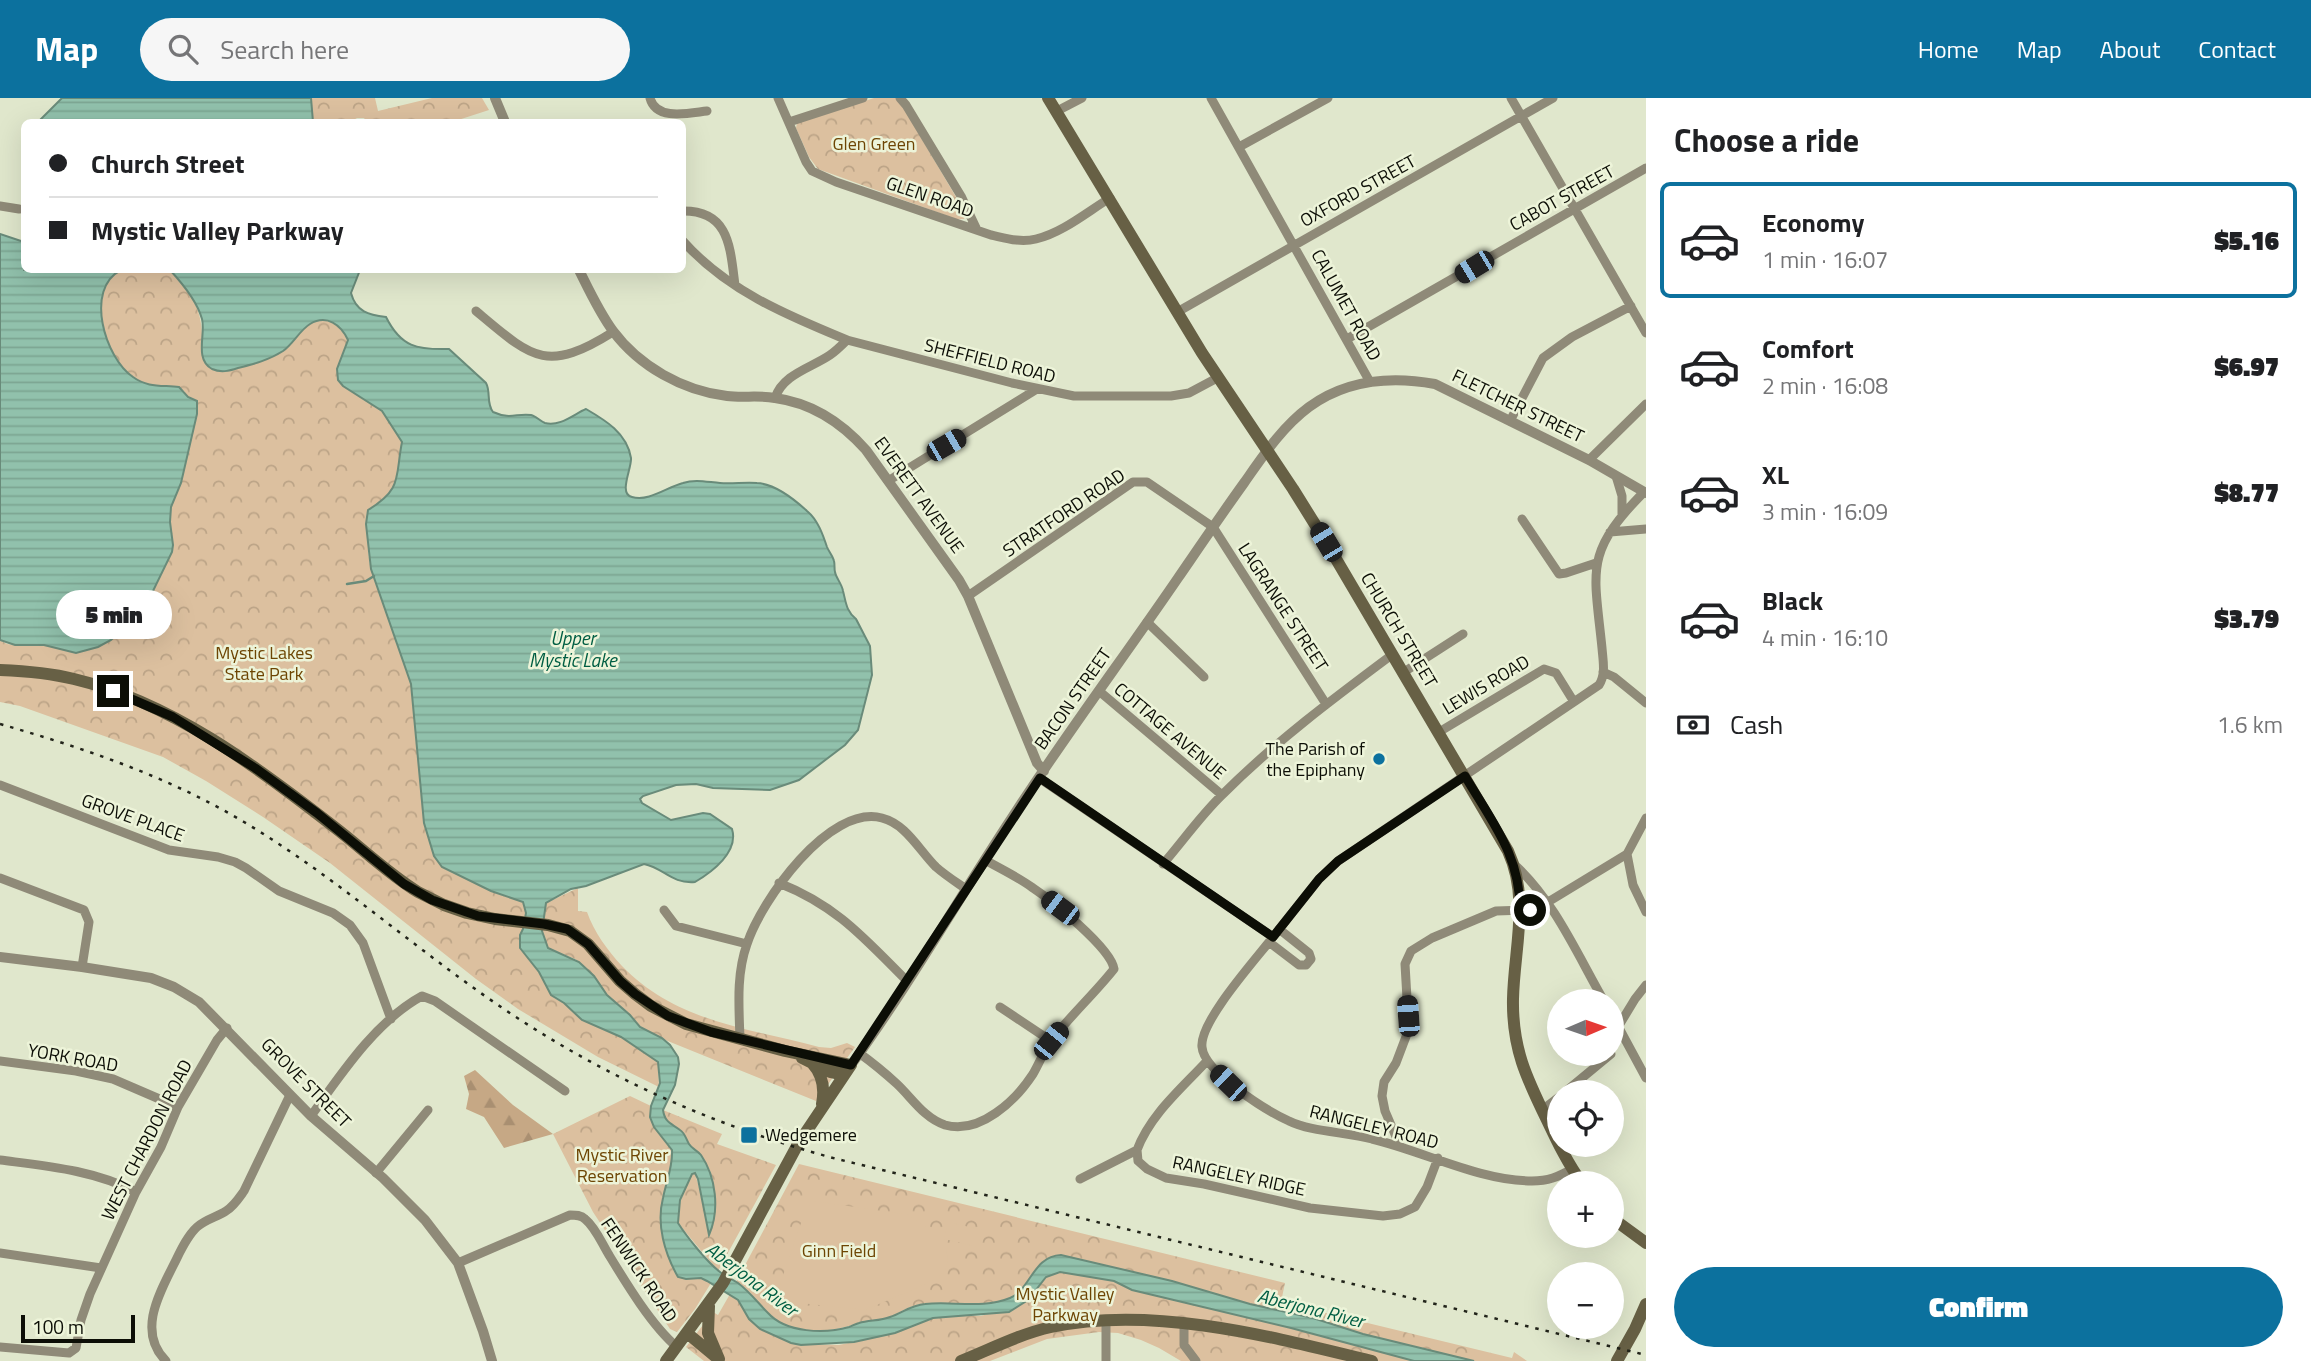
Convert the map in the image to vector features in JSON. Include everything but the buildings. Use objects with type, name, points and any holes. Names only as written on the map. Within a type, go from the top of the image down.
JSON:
[{"type":"main road","name":"CHURCH STREET","points":[[1048,98],[1202,353],[1300,499],[1515,865],[1520,888],[1520,912],[1514,985],[1514,1026],[1522,1066],[1572,1169]]},
{"type":"main road","points":[[0,670],[75,679],[104,687],[154,708],[255,768],[296,797],[404,884],[418,892],[467,914],[567,929],[579,936],[620,981],[652,1006],[686,1024],[848,1070]]},
{"type":"main road","points":[[785,1051],[830,1072],[848,1070]]},
{"type":"main road","points":[[811,1063],[822,1079],[821,1107]]},
{"type":"main road","name":"BACON STREET","points":[[666,1361],[730,1271],[789,1159],[848,1070]]},
{"type":"main road","points":[[1624,1227],[1646,1243]]},
{"type":"main road","points":[[713,1298],[708,1334],[721,1360]]},
{"type":"main road","points":[[1617,1361],[1646,1304]]},
{"type":"main road","points":[[961,1361],[1044,1329],[1106,1321],[1184,1325],[1264,1335],[1372,1361]]},
{"type":"main road","points":[[687,1333],[721,1360]]},
{"type":"street","points":[[495,98],[504,119]]},
{"type":"street","points":[[650,98],[654,108],[663,113],[707,111]]},
{"type":"street","name":"GLEN ROAD","points":[[778,98],[812,171],[836,182],[977,230],[1014,240],[1035,239],[1059,230],[1110,198]]},
{"type":"street","points":[[789,122],[863,98]]},
{"type":"street","points":[[900,98],[961,197],[977,230]]},
{"type":"street","points":[[1057,111],[1082,98]]},
{"type":"street","name":"CALUMET ROAD","points":[[1211,98],[1370,382]]},
{"type":"street","points":[[1239,147],[1328,98]]},
{"type":"street","points":[[1511,98],[1646,333]]},
{"type":"street","name":"OXFORD STREET","points":[[1179,311],[1553,98]]},
{"type":"street","name":"CABOT STREET","points":[[1347,339],[1646,169]]},
{"type":"street","points":[[0,206],[19,209]]},
{"type":"street","points":[[686,212],[707,215],[718,221],[728,238],[735,285]]},
{"type":"street","name":"SHEFFIELD ROAD","points":[[686,244],[715,273],[735,285],[779,311],[847,340],[1037,389],[1074,396],[1171,397],[1189,393],[1219,377]]},
{"type":"street","name":"EVERETT AVENUE","points":[[581,273],[613,332],[646,363],[673,381],[726,396],[775,398],[811,408],[832,419],[866,450],[968,596],[1042,774]]},
{"type":"street","points":[[1510,421],[1544,358],[1572,337],[1631,306]]},
{"type":"street","points":[[476,311],[512,341],[534,354],[545,356],[574,354],[613,332]]},
{"type":"street","points":[[775,398],[779,385],[831,355],[847,340]]},
{"type":"street","name":"FLETCHER STREET","points":[[1267,451],[1292,421],[1329,395],[1357,384],[1384,379],[1416,381],[1434,384],[1589,460],[1645,492]]},
{"type":"street","points":[[888,481],[1037,389]]},
{"type":"street","points":[[1589,460],[1646,404]]},
{"type":"street","name":"BACON STREET","points":[[848,1070],[1042,774],[1267,451]]},
{"type":"street","points":[[1616,476],[1622,496],[1622,515]]},
{"type":"street","name":"STRATFORD ROAD","points":[[968,596],[1133,482],[1147,482],[1213,527]]},
{"type":"street","points":[[1080,1179],[1137,1150],[1155,1117],[1206,1062],[1202,1034],[1215,1013],[1319,879],[1338,861],[1599,685],[1603,672],[1594,580],[1596,562],[1610,532],[1622,515],[1645,492]]},
{"type":"street","points":[[1522,519],[1559,573],[1596,562]]},
{"type":"street","name":"LAGRANGE STREET","points":[[1213,527],[1326,704]]},
{"type":"street","points":[[1610,532],[1646,529]]},
{"type":"street","points":[[1147,622],[1204,677]]},
{"type":"street","points":[[1404,672],[1463,634]]},
{"type":"street","points":[[1163,863],[1222,795],[1326,704],[1393,654]]},
{"type":"street","name":"LEWIS ROAD","points":[[1439,732],[1544,669],[1556,673],[1574,702]]},
{"type":"street","points":[[1603,672],[1614,677],[1646,703]]},
{"type":"street","name":"COTTAGE AVENUE","points":[[1099,691],[1222,795]]},
{"type":"street","points":[[1042,774],[1163,863],[1274,936]]},
{"type":"street","name":"GROVE PLACE","points":[[0,785],[169,850],[235,862],[279,891],[333,912],[354,929],[363,943],[391,1019]]},
{"type":"street","points":[[740,1039],[740,970],[747,944],[762,909],[779,883],[806,854],[840,826],[850,820],[874,817],[894,823],[905,831],[937,867],[966,889]]},
{"type":"street","points":[[1400,1146],[1385,1111],[1382,1096],[1384,1082],[1396,1062],[1407,1034],[1405,964],[1408,954],[1432,938],[1496,911],[1520,912],[1548,902],[1627,854],[1646,818]]},
{"type":"street","points":[[1627,854],[1633,886],[1646,912]]},
{"type":"street","points":[[859,1054],[892,1079],[928,1115],[946,1125],[974,1124],[1016,1096],[1032,1076],[1051,1041],[1114,969],[1112,962],[1094,940],[1060,908],[1032,887],[985,860]]},
{"type":"street","points":[[1515,865],[1548,902],[1597,989]]},
{"type":"street","points":[[0,878],[84,910],[89,922],[82,967]]},
{"type":"street","points":[[779,883],[811,897],[844,919],[907,981]]},
{"type":"street","points":[[664,910],[676,926],[747,944]]},
{"type":"street","name":"GROVE STREET","points":[[0,957],[141,976],[169,984],[199,1002],[311,1116],[425,1220],[458,1263],[492,1361]]},
{"type":"street","points":[[1624,1017],[1646,985]]},
{"type":"street","points":[[311,1116],[349,1062],[391,1019],[420,997],[428,998],[509,1050],[565,1091]]},
{"type":"street","points":[[1000,1007],[1051,1041]]},
{"type":"street","name":"WEST CHARDON ROAD","points":[[0,1348],[69,1353],[76,1348],[85,1307],[100,1268],[161,1147],[178,1107],[217,1040],[227,1028]]},
{"type":"street","points":[[1625,1042],[1646,1078]]},
{"type":"street","name":"YORK ROAD","points":[[0,1061],[113,1079],[178,1107]]},
{"type":"street","name":"RANGELEY ROAD","points":[[1206,1062],[1228,1083],[1290,1122],[1400,1146],[1479,1173],[1532,1181],[1554,1179],[1572,1169]]},
{"type":"street","points":[[1579,1080],[1596,1066]]},
{"type":"street","points":[[166,1361],[154,1341],[151,1328],[155,1303],[195,1228],[225,1212],[237,1202],[290,1095]]},
{"type":"street","points":[[1542,1111],[1547,1107]]},
{"type":"street","points":[[376,1173],[428,1110]]},
{"type":"street","name":"RANGELEY RIDGE","points":[[1137,1150],[1138,1161],[1147,1169],[1166,1178],[1310,1208],[1383,1216],[1400,1214],[1415,1207],[1427,1188],[1438,1158]]},
{"type":"street","points":[[0,1160],[88,1173],[116,1181],[136,1192]]},
{"type":"street","name":"FENWICK ROAD","points":[[458,1263],[570,1215],[578,1215],[585,1218],[592,1227],[664,1335],[677,1347]]},
{"type":"street","points":[[0,1253],[100,1268]]},
{"type":"street","points":[[1106,1321],[1106,1361]]},
{"type":"street","points":[[1184,1325],[1184,1345],[1196,1361]]},
{"type":"green space","points":[[311,98],[375,98],[378,111],[432,98],[482,98],[489,110],[461,119],[313,119]]},
{"type":"green space","name":"Glen Green","points":[[874,98],[896,98],[900,102],[966,214],[964,219],[956,219],[818,169],[809,157],[796,128],[797,123]]},
{"type":"green space","name":"Mystic Lakes State Park","points":[[117,273],[174,273],[197,308],[202,327],[202,352],[223,372],[267,359],[288,346],[308,325],[321,320],[337,325],[349,340],[338,380],[382,411],[402,442],[393,488],[370,508],[369,554],[372,572],[411,684],[421,790],[434,856],[491,891],[524,902],[526,912],[520,948],[539,972],[548,990],[582,1020],[621,1037],[658,1062],[659,1087],[598,1057],[518,1009],[330,863],[206,781],[163,757],[20,706],[0,702],[0,640],[7,644],[44,645],[76,653],[99,647],[124,628],[152,593],[172,552],[171,507],[181,483],[197,414],[184,391],[139,381],[123,368],[114,355],[107,340],[101,307],[103,292],[110,279]]},
{"type":"green space","points":[[578,888],[578,911],[587,912],[597,934],[622,966],[643,985],[666,1000],[689,1011],[740,1028],[819,1047],[831,1048],[847,1043],[855,1047],[816,1101],[648,1033],[607,995],[575,959],[548,948],[542,931],[546,903]]},
{"type":"green space","points":[[475,1070],[513,1105],[553,1134],[504,1148],[484,1117],[466,1109],[469,1094],[464,1076]]},
{"type":"green space","name":"Mystic River Reservation","points":[[630,1096],[651,1106],[652,1123],[671,1148],[671,1166],[660,1221],[667,1251],[686,1279],[701,1278],[711,1283],[677,1332],[670,1329],[593,1212],[553,1134]]},
{"type":"green space","points":[[663,1110],[722,1134],[717,1144],[776,1165],[718,1271],[678,1223],[680,1203],[690,1176],[695,1173],[707,1216],[708,1234],[713,1220],[714,1204],[711,1174],[706,1163],[690,1146],[682,1132],[667,1120]]},
{"type":"green space","name":"Ginn Field","points":[[799,1164],[1285,1283],[1281,1302],[1512,1358],[1514,1352],[1527,1361],[1474,1361],[1363,1334],[1172,1281],[1061,1255],[1043,1262],[1017,1294],[999,1301],[918,1305],[879,1321],[861,1322],[836,1329],[802,1330],[771,1316],[736,1282]]},
{"type":"green space","points":[[814,1201],[909,1215],[928,1229],[946,1250],[948,1259],[945,1272],[926,1284],[865,1310],[791,1302],[779,1289],[801,1223],[801,1214]]},
{"type":"green space","points":[[948,1222],[982,1230],[978,1247],[944,1239]]},
{"type":"green space","name":"Mystic Valley Parkway","points":[[1064,1272],[1114,1281],[1132,1290],[1414,1361],[1181,1361],[1141,1340],[1118,1333],[1099,1332],[1047,1339],[990,1361],[704,1361],[686,1347],[713,1312],[718,1315],[730,1294],[741,1303],[749,1319],[760,1329],[796,1344],[839,1345],[890,1334],[933,1318],[981,1316],[1028,1300],[1046,1277],[1052,1273]]},
{"type":"water","points":[[62,98],[311,98],[313,119],[41,119]]},
{"type":"water","points":[[0,234],[21,241],[21,273],[117,273],[110,279],[103,292],[101,307],[107,340],[114,355],[123,368],[139,381],[179,387],[188,397],[197,401],[197,414],[181,483],[171,507],[172,552],[152,593],[131,621],[111,640],[76,653],[44,645],[15,645],[0,640]]},
{"type":"water","name":"Upper Mystic Lake","points":[[172,273],[359,273],[351,293],[356,304],[369,314],[386,317],[398,335],[411,345],[428,349],[449,349],[486,383],[493,412],[509,416],[531,415],[551,424],[561,422],[586,409],[614,428],[625,441],[631,458],[626,486],[628,495],[645,497],[692,481],[764,484],[790,497],[817,523],[833,559],[848,610],[856,619],[870,646],[872,675],[858,730],[845,745],[799,780],[770,790],[713,788],[696,784],[676,785],[643,796],[640,799],[642,803],[671,820],[710,814],[732,829],[732,846],[728,853],[716,867],[695,882],[680,881],[644,864],[571,889],[546,903],[542,931],[548,948],[579,962],[594,976],[607,995],[640,1027],[662,1038],[678,1057],[675,1085],[663,1110],[665,1118],[683,1133],[690,1146],[701,1155],[706,1164],[715,1194],[715,1215],[709,1235],[695,1173],[692,1174],[680,1200],[678,1223],[709,1262],[742,1286],[776,1320],[795,1328],[829,1331],[886,1318],[920,1305],[1000,1301],[1017,1294],[1044,1261],[1061,1255],[1172,1281],[1363,1334],[1474,1361],[1414,1361],[1132,1290],[1114,1281],[1060,1272],[1046,1277],[1028,1300],[1009,1312],[933,1318],[895,1333],[854,1342],[801,1345],[760,1329],[749,1319],[738,1300],[707,1281],[701,1278],[678,1277],[669,1259],[661,1229],[661,1208],[672,1150],[654,1127],[650,1117],[651,1106],[660,1083],[658,1062],[621,1037],[582,1020],[551,995],[539,972],[520,948],[520,935],[526,913],[523,902],[491,891],[442,867],[434,856],[424,823],[411,684],[371,569],[366,524],[368,510],[387,495],[396,481],[402,442],[382,411],[338,380],[337,369],[348,340],[342,330],[333,323],[322,320],[310,324],[287,348],[272,357],[231,370],[215,370],[203,359],[202,319],[189,293]]},
{"type":"waterway","points":[[347,584],[366,581],[374,576]]},
{"type":"railway","points":[[0,724],[125,765],[186,791],[244,822],[315,869],[450,971],[519,1019],[633,1084],[713,1118],[837,1159],[1646,1355]]},
{"type":"place","name":"The Parish of the Epiphany","points":[[1379,759]]},
{"type":"place","name":"Wedgemere","points":[[749,1135]]},
{"type":"route","points":[[113,691],[173,717],[255,768],[317,813],[404,884],[432,900],[478,916],[567,929],[588,944],[635,994],[668,1016],[711,1032],[851,1065],[1015,812],[1040,778],[1273,937],[1319,879],[1338,861],[1465,776],[1515,865],[1520,888],[1520,912],[1530,910]]},
{"type":"water label","name":"Aberjona River","points":[[752,1279]]},
{"type":"water label","name":"Aberjona River","points":[[1311,1308]]}]
